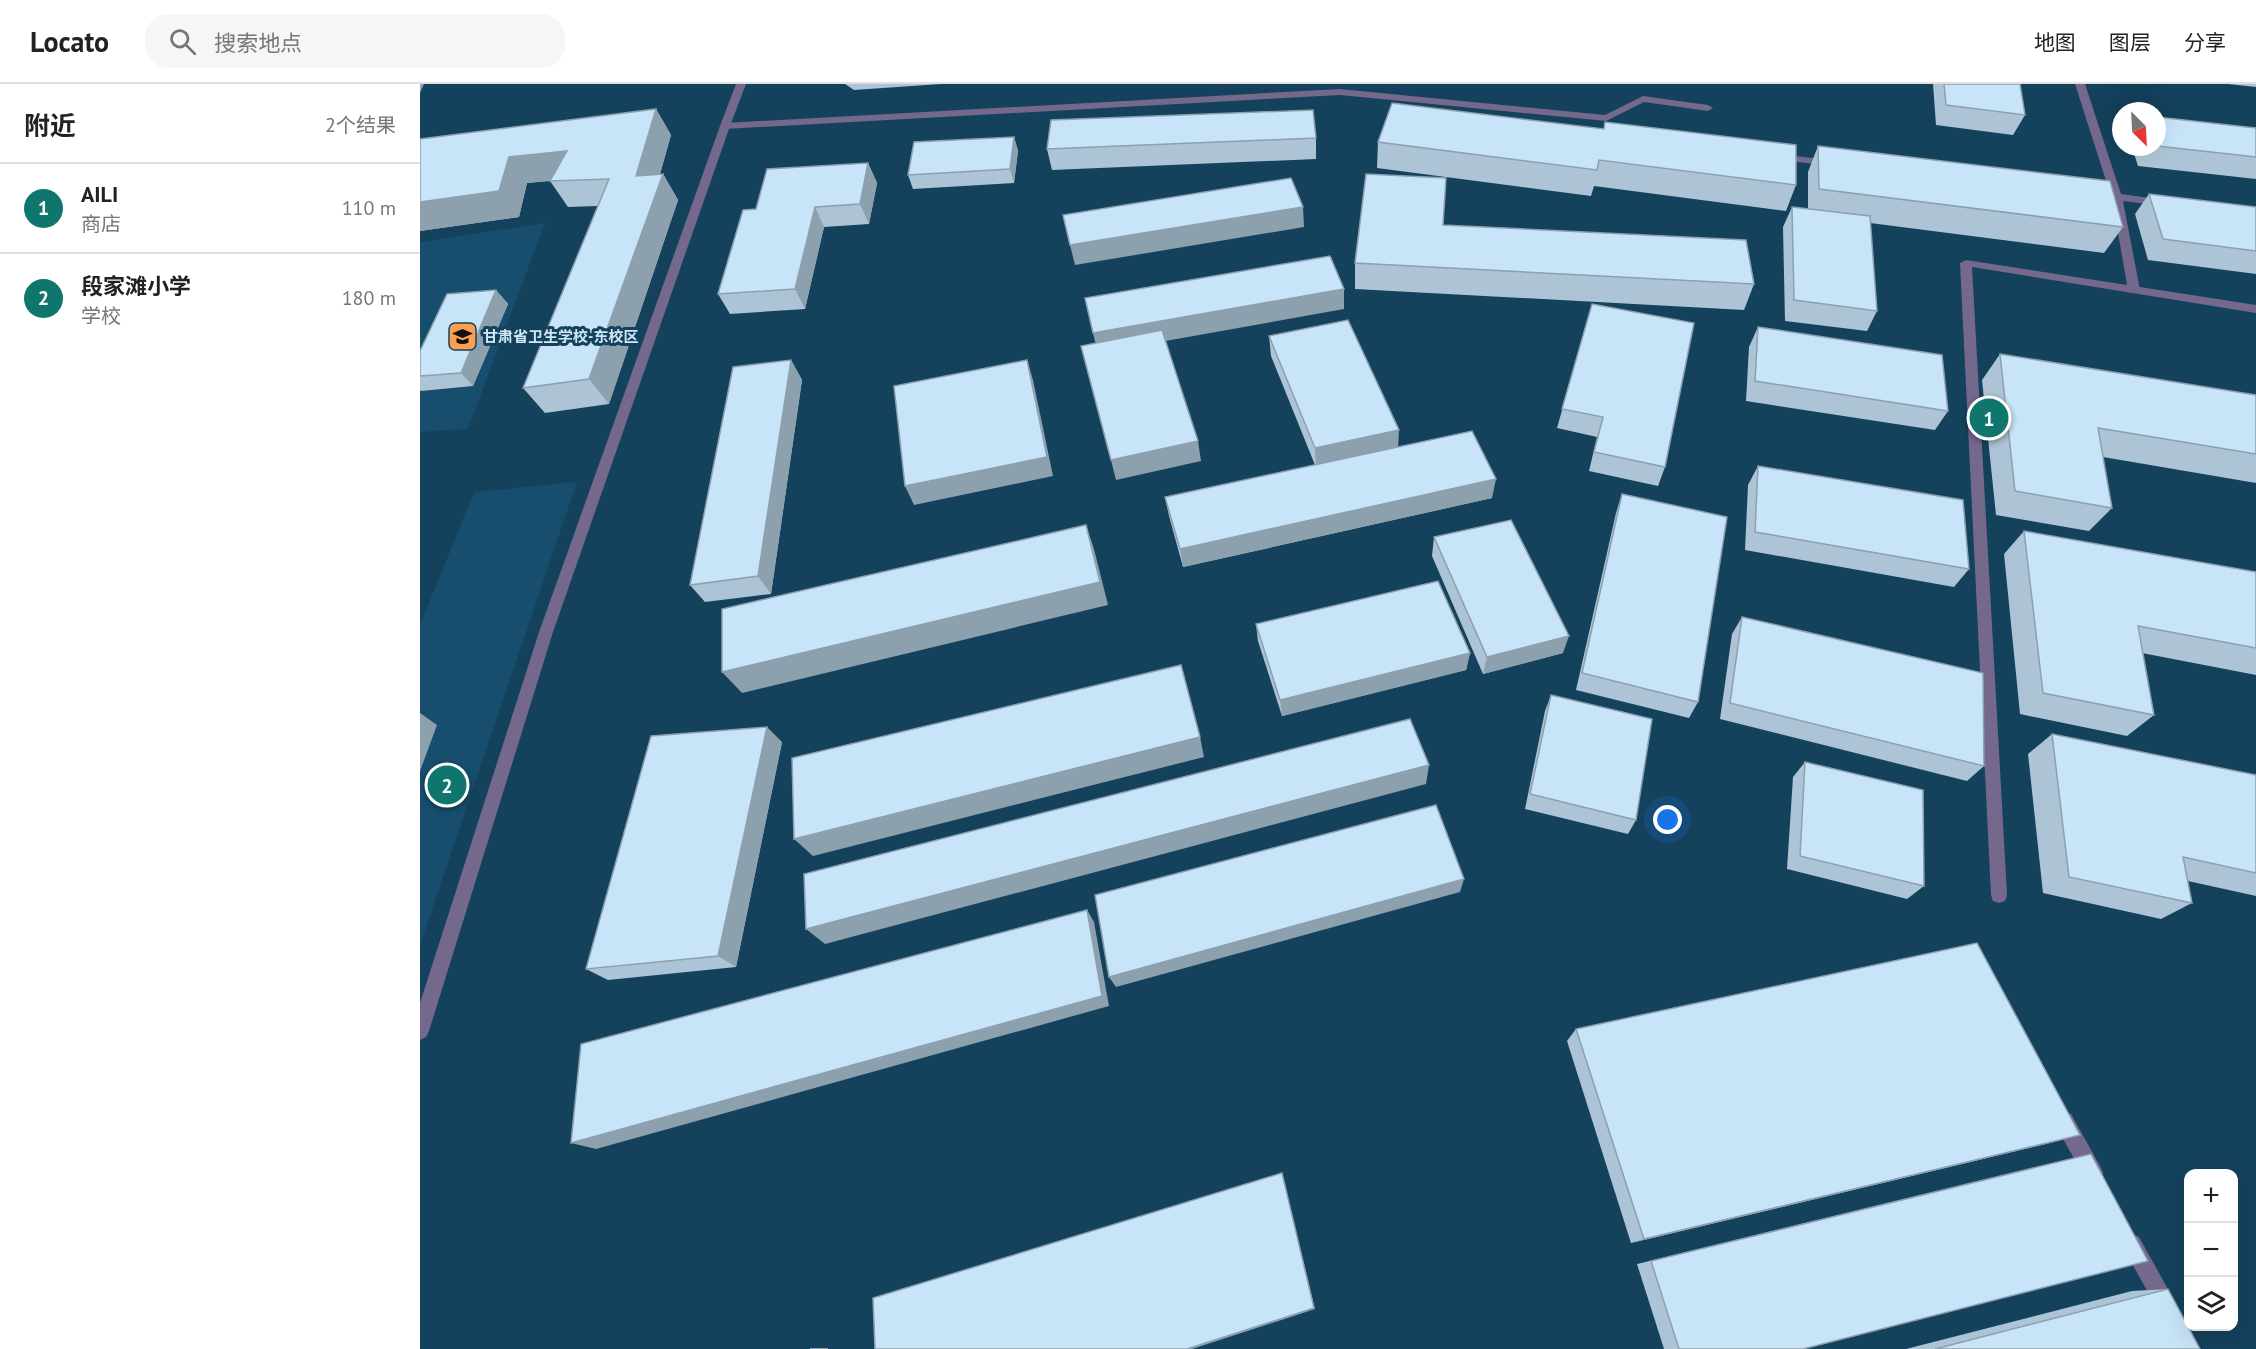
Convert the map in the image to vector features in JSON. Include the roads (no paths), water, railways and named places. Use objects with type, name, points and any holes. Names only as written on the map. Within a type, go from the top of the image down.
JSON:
[{"type":"street","points":[[420,1031],[546,632],[741,84]]},
{"type":"street","points":[[2080,84],[2118,197],[2134,290]]},
{"type":"street","points":[[725,126],[1340,92],[1609,121],[1643,99],[1708,108]]},
{"type":"street","points":[[1762,155],[1844,164]]},
{"type":"street","points":[[2082,193],[2175,205]]},
{"type":"street","points":[[1999,895],[1966,263],[2256,309]]},
{"type":"street","points":[[2054,1102],[2099,1185]]},
{"type":"street","points":[[2122,1226],[2173,1318]]},
{"type":"place","name":"甘肃省卫生学校-东校区","points":[[462,336]]},
{"type":"place","name":"AILI","points":[[1989,418]]},
{"type":"place","name":"段家滩小学","points":[[447,785]]}]
